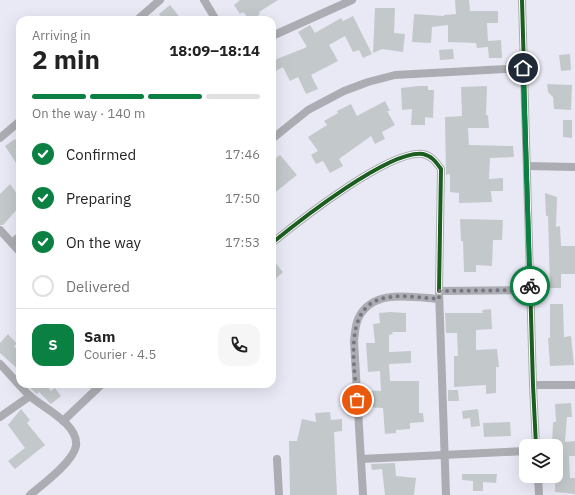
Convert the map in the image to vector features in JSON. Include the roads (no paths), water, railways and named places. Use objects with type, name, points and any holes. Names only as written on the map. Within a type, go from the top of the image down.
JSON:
[{"type":"street","points":[[142,16],[160,0]]},
{"type":"street","points":[[204,0],[214,16]]},
{"type":"street","points":[[276,34],[352,0]]},
{"type":"street","points":[[522,0],[536,439]]},
{"type":"street","points":[[276,136],[308,110],[344,91],[368,82],[395,75],[523,68]]},
{"type":"street","points":[[0,138],[16,124]]},
{"type":"street","points":[[276,240],[308,214],[393,160],[410,155],[423,154],[434,159],[441,169],[439,295],[446,495]]},
{"type":"street","points":[[527,166],[575,167]]},
{"type":"street","points":[[0,230],[16,248]]},
{"type":"street","points":[[12,243],[16,240]]},
{"type":"street","points":[[363,495],[354,341],[357,321],[368,306],[385,298],[405,296],[530,290]]},
{"type":"street","points":[[0,364],[16,381]]},
{"type":"street","points":[[533,385],[575,385]]},
{"type":"street","points":[[22,388],[30,396],[63,421],[74,435],[76,446],[69,459],[30,495]]},
{"type":"street","points":[[63,421],[98,388]]},
{"type":"street","points":[[0,417],[30,396]]},
{"type":"street","points":[[361,459],[519,451]]},
{"type":"street","points":[[277,459],[279,495]]},
{"type":"street","points":[[538,483],[539,495]]}]
